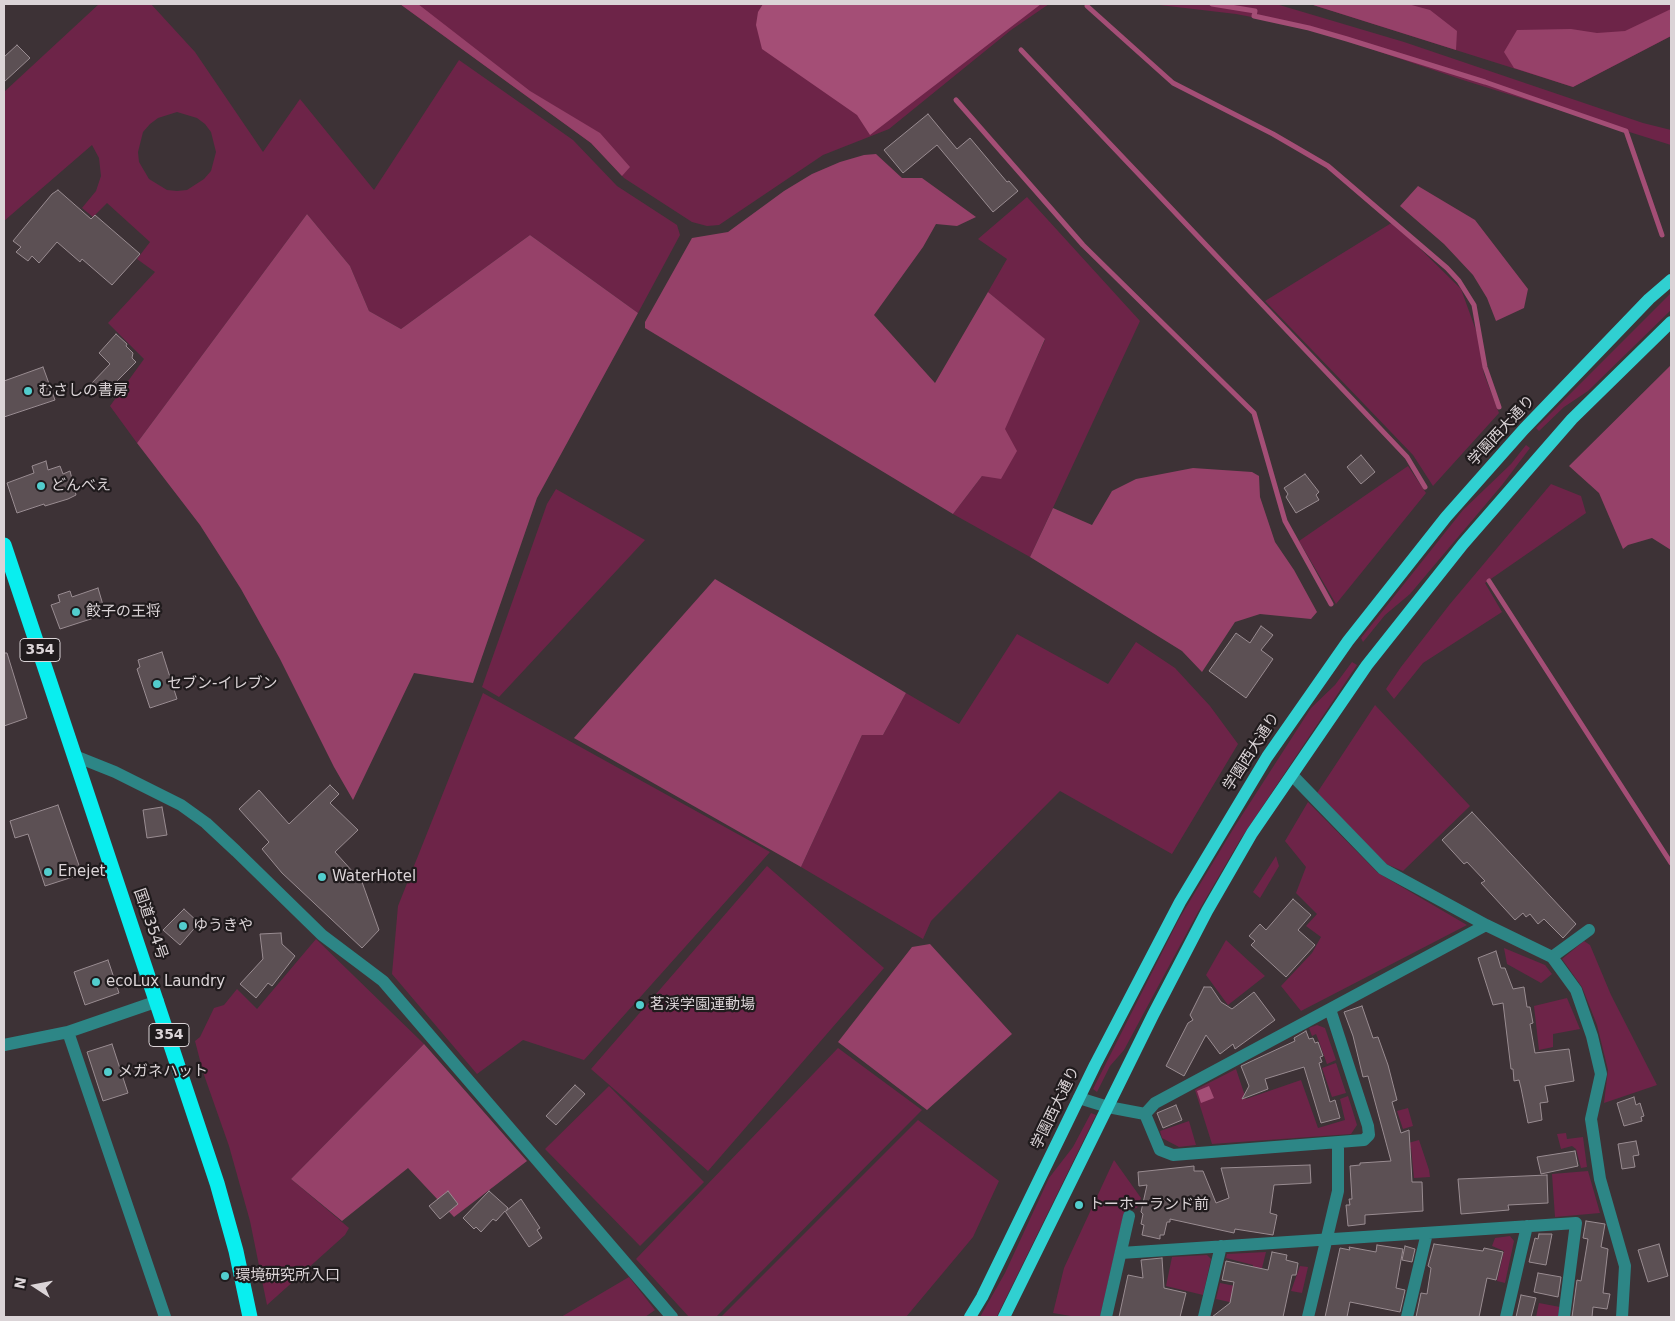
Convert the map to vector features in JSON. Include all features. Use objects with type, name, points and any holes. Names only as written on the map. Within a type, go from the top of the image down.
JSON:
[{"type":"highway","name":"国道354号","points":[[4,545],[158,1001],[217,1183],[236,1251],[250,1317]]},
{"type":"main road","name":"学園西大通り","points":[[970,1317],[1079,1098],[1180,902],[1227,819],[1266,757],[1348,641],[1428,538],[1502,454],[1649,299],[1671,280]]},
{"type":"main road","points":[[1004,1317],[1207,911],[1252,833],[1367,664],[1463,544],[1566,426],[1671,322]]},
{"type":"street","points":[[75,756],[116,772],[181,804],[206,823],[322,935],[382,981],[672,1317]]},
{"type":"street","points":[[1292,775],[1383,869],[1486,925],[1552,957],[1576,990],[1592,1036],[1601,1074],[1591,1119],[1600,1179],[1625,1266],[1622,1317]]},
{"type":"street","points":[[1145,1114],[1155,1103],[1486,925]]},
{"type":"street","points":[[1552,957],[1589,930]]},
{"type":"street","points":[[4,1045],[68,1032],[158,1001]]},
{"type":"street","points":[[1145,1114],[1160,1150],[1173,1155],[1364,1140],[1369,1135],[1330,1009]]},
{"type":"street","points":[[68,1032],[165,1317]]},
{"type":"street","points":[[1079,1098],[1108,1107],[1145,1114]]},
{"type":"street","points":[[1308,1317],[1338,1191],[1338,1143]]},
{"type":"street","points":[[1106,1317],[1129,1216]]},
{"type":"street","points":[[1121,1252],[1427,1234],[1576,1223],[1564,1317]]},
{"type":"street","points":[[1506,1317],[1527,1226]]},
{"type":"street","points":[[1407,1317],[1427,1234]]},
{"type":"street","points":[[1204,1317],[1221,1246]]},
{"type":"shaded area","points":[[99,4],[151,4],[195,52],[263,152],[300,99],[374,190],[459,60],[573,140],[617,186],[677,225],[680,235],[638,313],[530,235],[401,329],[369,311],[350,266],[307,214],[137,443],[110,406],[144,359],[108,323],[155,272],[137,259],[150,242],[107,203],[93,217],[82,208],[96,191],[101,176],[99,158],[92,145],[4,221],[4,92]],"holes":[[[177,112],[197,118],[211,132],[216,152],[211,171],[204,179],[187,190],[167,190],[149,179],[139,162],[138,152],[143,132],[158,118]]]},
{"type":"shaded area","points":[[400,4],[1049,4],[1011,30],[889,129],[823,155],[719,225],[707,226],[692,222],[624,178],[591,143]]},
{"type":"shaded area","points":[[400,4],[418,4],[530,91],[600,133],[630,167],[622,176],[591,143]]},
{"type":"shaded area","points":[[763,4],[1041,4],[870,135],[857,115],[762,49],[756,25],[758,12]]},
{"type":"shaded area","points":[[1151,4],[1276,4],[1404,42],[1643,123],[1671,130],[1671,145],[1463,80],[1309,28],[1236,14]]},
{"type":"shaded area","points":[[1310,4],[1671,4],[1671,36],[1573,87]]},
{"type":"shaded area","points":[[1310,4],[1408,4],[1430,10],[1457,31],[1456,50]]},
{"type":"shaded area","points":[[1671,9],[1671,36],[1573,87],[1514,68],[1504,52],[1517,30],[1571,29],[1597,33],[1625,31]]},
{"type":"shaded area","points":[[876,154],[902,178],[922,178],[976,217],[957,226],[936,224],[923,247],[874,315],[935,383],[988,292],[1045,339],[1005,429],[1017,451],[1001,479],[982,476],[953,514],[645,328],[645,322],[692,238],[728,232],[784,191],[812,174],[840,162],[864,155]]},
{"type":"shaded area","points":[[1418,186],[1475,220],[1528,289],[1524,308],[1496,321],[1487,298],[1473,275],[1444,244],[1400,206]]},
{"type":"shaded area","points":[[1027,197],[1140,321],[1030,557],[953,514],[982,476],[1045,340],[988,292],[1007,259],[978,239]]},
{"type":"shaded area","points":[[307,214],[350,266],[369,311],[401,329],[530,235],[638,313],[537,498],[473,683],[414,673],[353,800],[334,767],[280,659],[241,589],[200,525],[137,443]]},
{"type":"shaded area","points":[[1393,222],[1461,289],[1478,336],[1484,374],[1499,413],[1433,486],[1413,455],[1265,301]]},
{"type":"shaded area","points":[[1671,293],[1671,310],[1588,391],[1564,407],[1539,431],[1536,428]]},
{"type":"shaded area","points":[[1671,365],[1671,550],[1652,538],[1628,545],[1623,549],[1599,493],[1569,466]]},
{"type":"shaded area","points":[[1526,445],[1530,448],[1502,485],[1410,594],[1385,615],[1363,642],[1361,638],[1463,510],[1511,464]]},
{"type":"shaded area","points":[[1408,466],[1426,493],[1336,604],[1299,541]]},
{"type":"shaded area","points":[[1193,468],[1252,472],[1259,476],[1260,497],[1275,542],[1294,570],[1317,612],[1311,619],[1260,614],[1235,622],[1202,672],[1182,651],[1030,557],[1053,508],[1092,525],[1112,491],[1136,479]]},
{"type":"shaded area","points":[[1551,484],[1581,496],[1586,513],[1485,583],[1502,612],[1423,663],[1394,699],[1386,689],[1401,667],[1450,604]]},
{"type":"shaded area","points":[[556,489],[645,540],[499,697],[482,687],[547,504]]},
{"type":"shaded area","points":[[715,579],[906,693],[883,735],[862,735],[801,867],[574,738]]},
{"type":"shaded area","points":[[1017,634],[1108,684],[1136,642],[1175,668],[1210,706],[1238,744],[1172,854],[1060,791],[931,921],[923,939],[801,867],[862,735],[883,735],[906,693],[959,724]]},
{"type":"shaded area","points":[[1352,662],[1357,665],[1240,840],[1198,912],[1124,1050],[1110,1066],[1097,1092],[1093,1089],[1179,919],[1235,826],[1311,708],[1335,685]]},
{"type":"shaded area","points":[[483,693],[770,852],[584,1060],[523,1040],[477,1074],[392,974],[398,906]]},
{"type":"shaded area","points":[[1375,705],[1470,806],[1403,871],[1386,864],[1317,793]]},
{"type":"shaded area","points":[[1308,802],[1378,873],[1467,925],[1301,1011],[1281,986],[1312,953],[1321,937],[1306,926],[1317,914],[1296,893],[1306,867],[1285,841]]},
{"type":"shaded area","points":[[1276,856],[1279,866],[1260,898],[1253,892]]},
{"type":"shaded area","points":[[767,866],[884,968],[708,1171],[591,1069]]},
{"type":"shaded area","points":[[316,939],[424,1044],[291,1179],[349,1228],[345,1235],[267,1305],[250,1221],[229,1146],[203,1072],[195,1041],[200,1037],[214,1008],[224,1005],[237,989],[257,1009]]},
{"type":"shaded area","points":[[1226,940],[1265,976],[1228,1005],[1206,975]]},
{"type":"shaded area","points":[[1584,941],[1590,945],[1611,995],[1657,1085],[1604,1103],[1608,1070],[1597,1025],[1582,987],[1562,959]]},
{"type":"shaded area","points":[[930,944],[1012,1034],[927,1110],[838,1042],[912,947]]},
{"type":"shaded area","points":[[1504,948],[1545,965],[1552,974],[1541,983],[1507,964]]},
{"type":"shaded area","points":[[1567,998],[1580,1029],[1553,1034],[1553,1047],[1539,1050],[1534,1006]]},
{"type":"shaded area","points":[[1317,1025],[1325,1028],[1336,1060],[1327,1064],[1316,1034],[1312,1036],[1309,1028]]},
{"type":"shaded area","points":[[424,1044],[527,1161],[454,1217],[408,1168],[342,1221],[291,1179]]},
{"type":"shaded area","points":[[838,1048],[922,1110],[716,1317],[689,1317],[636,1259]]},
{"type":"shaded area","points":[[1336,1063],[1346,1093],[1332,1097],[1322,1068]]},
{"type":"shaded area","points":[[1236,1069],[1246,1099],[1301,1080],[1318,1128],[1345,1120],[1340,1099],[1348,1096],[1357,1125],[1351,1134],[1212,1144],[1195,1090]]},
{"type":"shaded area","points":[[609,1086],[704,1182],[640,1246],[545,1149]]},
{"type":"shaded area","points":[[1209,1086],[1214,1098],[1201,1103],[1197,1091]]},
{"type":"shaded area","points":[[1408,1108],[1413,1126],[1403,1129],[1397,1111]]},
{"type":"shaded area","points":[[1091,1113],[1096,1115],[997,1316],[980,1317],[1005,1273],[1049,1178],[1073,1147]]},
{"type":"shaded area","points":[[918,1120],[999,1181],[973,1237],[906,1317],[721,1317]]},
{"type":"shaded area","points":[[1189,1121],[1196,1145],[1179,1147],[1162,1138],[1160,1131]]},
{"type":"shaded area","points":[[1566,1133],[1567,1139],[1583,1137],[1587,1167],[1581,1168],[1576,1149],[1572,1146],[1561,1149],[1557,1134]]},
{"type":"shaded area","points":[[1419,1140],[1430,1177],[1414,1178],[1411,1148],[1402,1148],[1401,1145]]},
{"type":"shaded area","points":[[1114,1160],[1141,1198],[1137,1208],[1125,1209],[1100,1317],[1077,1317],[1053,1313],[1064,1268]]},
{"type":"shaded area","points":[[1588,1171],[1600,1213],[1555,1217],[1552,1174]]},
{"type":"shaded area","points":[[1510,1236],[1514,1241],[1505,1283],[1497,1281],[1504,1251],[1492,1246],[1495,1238]]},
{"type":"shaded area","points":[[1266,1252],[1257,1288],[1249,1286],[1253,1265],[1226,1258],[1227,1254]]},
{"type":"shaded area","points":[[1207,1255],[1211,1259],[1203,1295],[1166,1286],[1172,1257]]},
{"type":"shaded area","points":[[1300,1266],[1308,1267],[1302,1293],[1291,1291]]},
{"type":"shaded area","points":[[629,1277],[655,1310],[645,1317],[561,1317]]},
{"type":"shaded area","points":[[1220,1283],[1255,1290],[1252,1307],[1216,1299]]},
{"type":"shaded area","points":[[1539,1303],[1560,1307],[1558,1317],[1536,1317]]},
{"type":"building","points":[[17,45],[30,58],[4,82],[4,57]]},
{"type":"building","points":[[928,114],[957,149],[970,138],[1007,182],[1009,181],[1018,191],[993,212],[937,145],[903,173],[884,150]]},
{"type":"building","points":[[58,190],[91,219],[95,215],[140,254],[112,285],[82,259],[80,262],[57,242],[39,263],[32,256],[28,261],[16,252],[21,247],[13,241],[52,194]]},
{"type":"building","points":[[116,334],[127,344],[126,346],[133,353],[132,358],[136,362],[116,382],[119,386],[107,397],[91,384],[110,364],[99,353]]},
{"type":"building","name":"むさしの書房","points":[[43,367],[55,400],[4,417],[4,381]]},
{"type":"building","points":[[1361,455],[1375,472],[1361,484],[1347,467]]},
{"type":"building","name":"どんべえ","points":[[46,461],[48,470],[60,466],[63,474],[70,471],[76,495],[17,513],[7,483],[34,473],[32,466]]},
{"type":"building","points":[[1305,474],[1319,492],[1316,495],[1319,500],[1296,513],[1286,497],[1288,494],[1284,488]]},
{"type":"building","name":"餃子の王将","points":[[98,588],[103,605],[97,607],[100,616],[60,629],[51,605],[60,602],[58,595],[70,591],[72,597]]},
{"type":"building","points":[[1261,626],[1273,635],[1261,650],[1273,659],[1246,698],[1209,671],[1236,633],[1250,643]]},
{"type":"building","name":"セブン-イレブン","points":[[162,652],[177,699],[150,708],[137,669],[140,667],[138,660]]},
{"type":"building","points":[[4,653],[7,653],[27,718],[4,726]]},
{"type":"building","points":[[330,785],[339,794],[330,803],[358,830],[335,852],[362,882],[379,930],[362,948],[282,873],[262,849],[269,842],[239,809],[259,790],[289,824]]},
{"type":"building","points":[[58,805],[82,874],[45,886],[28,834],[15,838],[10,821]]},
{"type":"building","points":[[162,807],[167,835],[147,838],[143,810]]},
{"type":"building","points":[[1472,812],[1576,924],[1563,938],[1544,919],[1538,924],[1530,914],[1526,917],[1523,913],[1515,920],[1481,883],[1485,881],[1467,862],[1464,864],[1442,840]]},
{"type":"building","points":[[1293,899],[1311,915],[1298,930],[1315,945],[1286,977],[1251,945],[1255,941],[1249,936],[1260,924],[1266,930]]},
{"type":"building","name":"ゆうきや","points":[[184,909],[199,923],[180,945],[163,930]]},
{"type":"building","points":[[281,933],[282,944],[295,956],[272,986],[268,983],[256,998],[240,984],[263,959],[260,934]]},
{"type":"building","points":[[1496,951],[1501,968],[1505,968],[1513,989],[1524,987],[1527,1007],[1530,1007],[1533,1023],[1530,1024],[1535,1053],[1569,1049],[1574,1081],[1545,1086],[1548,1102],[1540,1103],[1542,1120],[1528,1123],[1519,1080],[1514,1081],[1513,1069],[1511,1069],[1503,1003],[1493,1005],[1478,958]]},
{"type":"building","name":"ecoLux Laundry","points":[[108,960],[119,993],[85,1005],[74,972]]},
{"type":"building","points":[[1204,987],[1211,987],[1221,1002],[1232,1009],[1254,992],[1275,1020],[1235,1049],[1233,1044],[1220,1054],[1206,1035],[1184,1076],[1166,1066],[1188,1023],[1193,1020],[1190,1015]]},
{"type":"building","points":[[1362,1006],[1373,1038],[1378,1037],[1388,1065],[1397,1100],[1392,1102],[1401,1133],[1409,1130],[1412,1182],[1422,1182],[1423,1211],[1365,1215],[1365,1224],[1348,1226],[1346,1205],[1350,1205],[1349,1199],[1352,1199],[1350,1166],[1360,1165],[1360,1163],[1391,1161],[1368,1076],[1363,1077],[1353,1036],[1344,1012]]},
{"type":"building","points":[[1306,1031],[1309,1039],[1313,1038],[1315,1043],[1318,1042],[1323,1056],[1320,1057],[1322,1062],[1319,1063],[1330,1102],[1335,1100],[1340,1118],[1321,1123],[1304,1067],[1265,1079],[1268,1089],[1242,1099],[1249,1086],[1241,1066],[1295,1041],[1294,1038]]},
{"type":"building","name":"メガネハット","points":[[112,1044],[128,1093],[103,1101],[87,1052]]},
{"type":"building","points":[[575,1085],[585,1094],[556,1125],[546,1116]]},
{"type":"building","points":[[1634,1097],[1636,1105],[1640,1103],[1644,1116],[1641,1117],[1642,1121],[1624,1126],[1617,1103]]},
{"type":"building","points":[[1176,1105],[1182,1120],[1163,1128],[1157,1113]]},
{"type":"building","points":[[1636,1141],[1639,1155],[1633,1156],[1635,1167],[1622,1169],[1618,1144]]},
{"type":"building","points":[[1575,1151],[1578,1166],[1541,1174],[1537,1157]]},
{"type":"building","points":[[1310,1165],[1311,1183],[1274,1185],[1270,1213],[1277,1215],[1273,1235],[1235,1229],[1234,1233],[1170,1219],[1170,1222],[1167,1222],[1164,1235],[1160,1235],[1160,1239],[1142,1235],[1144,1225],[1141,1224],[1143,1214],[1141,1212],[1147,1185],[1139,1186],[1138,1172],[1194,1166],[1194,1171],[1203,1171],[1216,1203],[1229,1198],[1221,1168]]},
{"type":"building","points":[[1547,1175],[1548,1203],[1508,1205],[1509,1210],[1461,1214],[1458,1179]]},
{"type":"building","points":[[448,1191],[458,1204],[440,1219],[429,1206]]},
{"type":"building","points":[[489,1191],[508,1208],[506,1211],[521,1199],[540,1228],[537,1230],[542,1238],[529,1247],[505,1211],[496,1221],[493,1219],[481,1232],[476,1227],[474,1229],[463,1218]]},
{"type":"building","points":[[1586,1221],[1605,1224],[1601,1247],[1608,1249],[1603,1293],[1610,1294],[1607,1309],[1593,1307],[1592,1317],[1572,1317],[1577,1280],[1581,1281],[1588,1239],[1583,1238]]},
{"type":"building","points":[[1539,1234],[1552,1234],[1546,1265],[1529,1262],[1535,1238],[1538,1239]]},
{"type":"building","points":[[1434,1244],[1483,1251],[1484,1248],[1503,1252],[1496,1280],[1487,1278],[1479,1317],[1416,1317],[1421,1293],[1427,1294],[1431,1268],[1428,1266]]},
{"type":"building","points":[[1659,1244],[1668,1276],[1648,1282],[1638,1250]]},
{"type":"building","points":[[1377,1245],[1403,1249],[1396,1288],[1405,1290],[1400,1312],[1350,1302],[1347,1317],[1325,1317],[1340,1248],[1350,1250],[1349,1247],[1376,1252]]},
{"type":"building","points":[[1405,1246],[1415,1249],[1412,1262],[1402,1260]]},
{"type":"building","points":[[1272,1252],[1287,1255],[1286,1260],[1298,1263],[1296,1275],[1292,1275],[1283,1317],[1212,1317],[1230,1303],[1234,1282],[1222,1280],[1226,1261],[1268,1270]]},
{"type":"building","points":[[1162,1258],[1164,1288],[1186,1293],[1180,1317],[1119,1317],[1128,1275],[1143,1278],[1141,1260]]},
{"type":"building","points":[[1538,1273],[1561,1277],[1558,1297],[1534,1292]]},
{"type":"building","points":[[1521,1295],[1536,1298],[1531,1317],[1516,1317]]},
{"type":"waterway","points":[[1212,4],[1255,11],[1254,16],[1309,28],[1347,39],[1485,82],[1626,131],[1662,235]]},
{"type":"waterway","points":[[1087,6],[1173,83],[1273,134],[1328,166],[1447,268],[1459,281],[1474,305],[1485,367],[1499,407]]},
{"type":"waterway","points":[[1021,50],[1407,457],[1425,487]]},
{"type":"waterway","points":[[956,100],[1083,245],[1254,413],[1285,521],[1331,604]]},
{"type":"waterway","points":[[1489,581],[1671,863]]},
{"type":"place","name":"むさしの書房","points":[[28,391]]},
{"type":"place","name":"どんべえ","points":[[41,486]]},
{"type":"place","name":"餃子の王将","points":[[76,612]]},
{"type":"place","name":"セブン-イレブン","points":[[157,684]]},
{"type":"place","name":"Enejet","points":[[48,872]]},
{"type":"place","name":"WaterHotel","points":[[322,877]]},
{"type":"place","name":"ゆうきや","points":[[183,926]]},
{"type":"place","name":"ecoLux Laundry","points":[[96,982]]},
{"type":"place","name":"茗渓学園運動場","points":[[640,1005]]},
{"type":"place","name":"メガネハット","points":[[108,1072]]},
{"type":"place","name":"トーホーランド前","points":[[1079,1205]]},
{"type":"place","name":"環境研究所入口","points":[[225,1276]]}]
